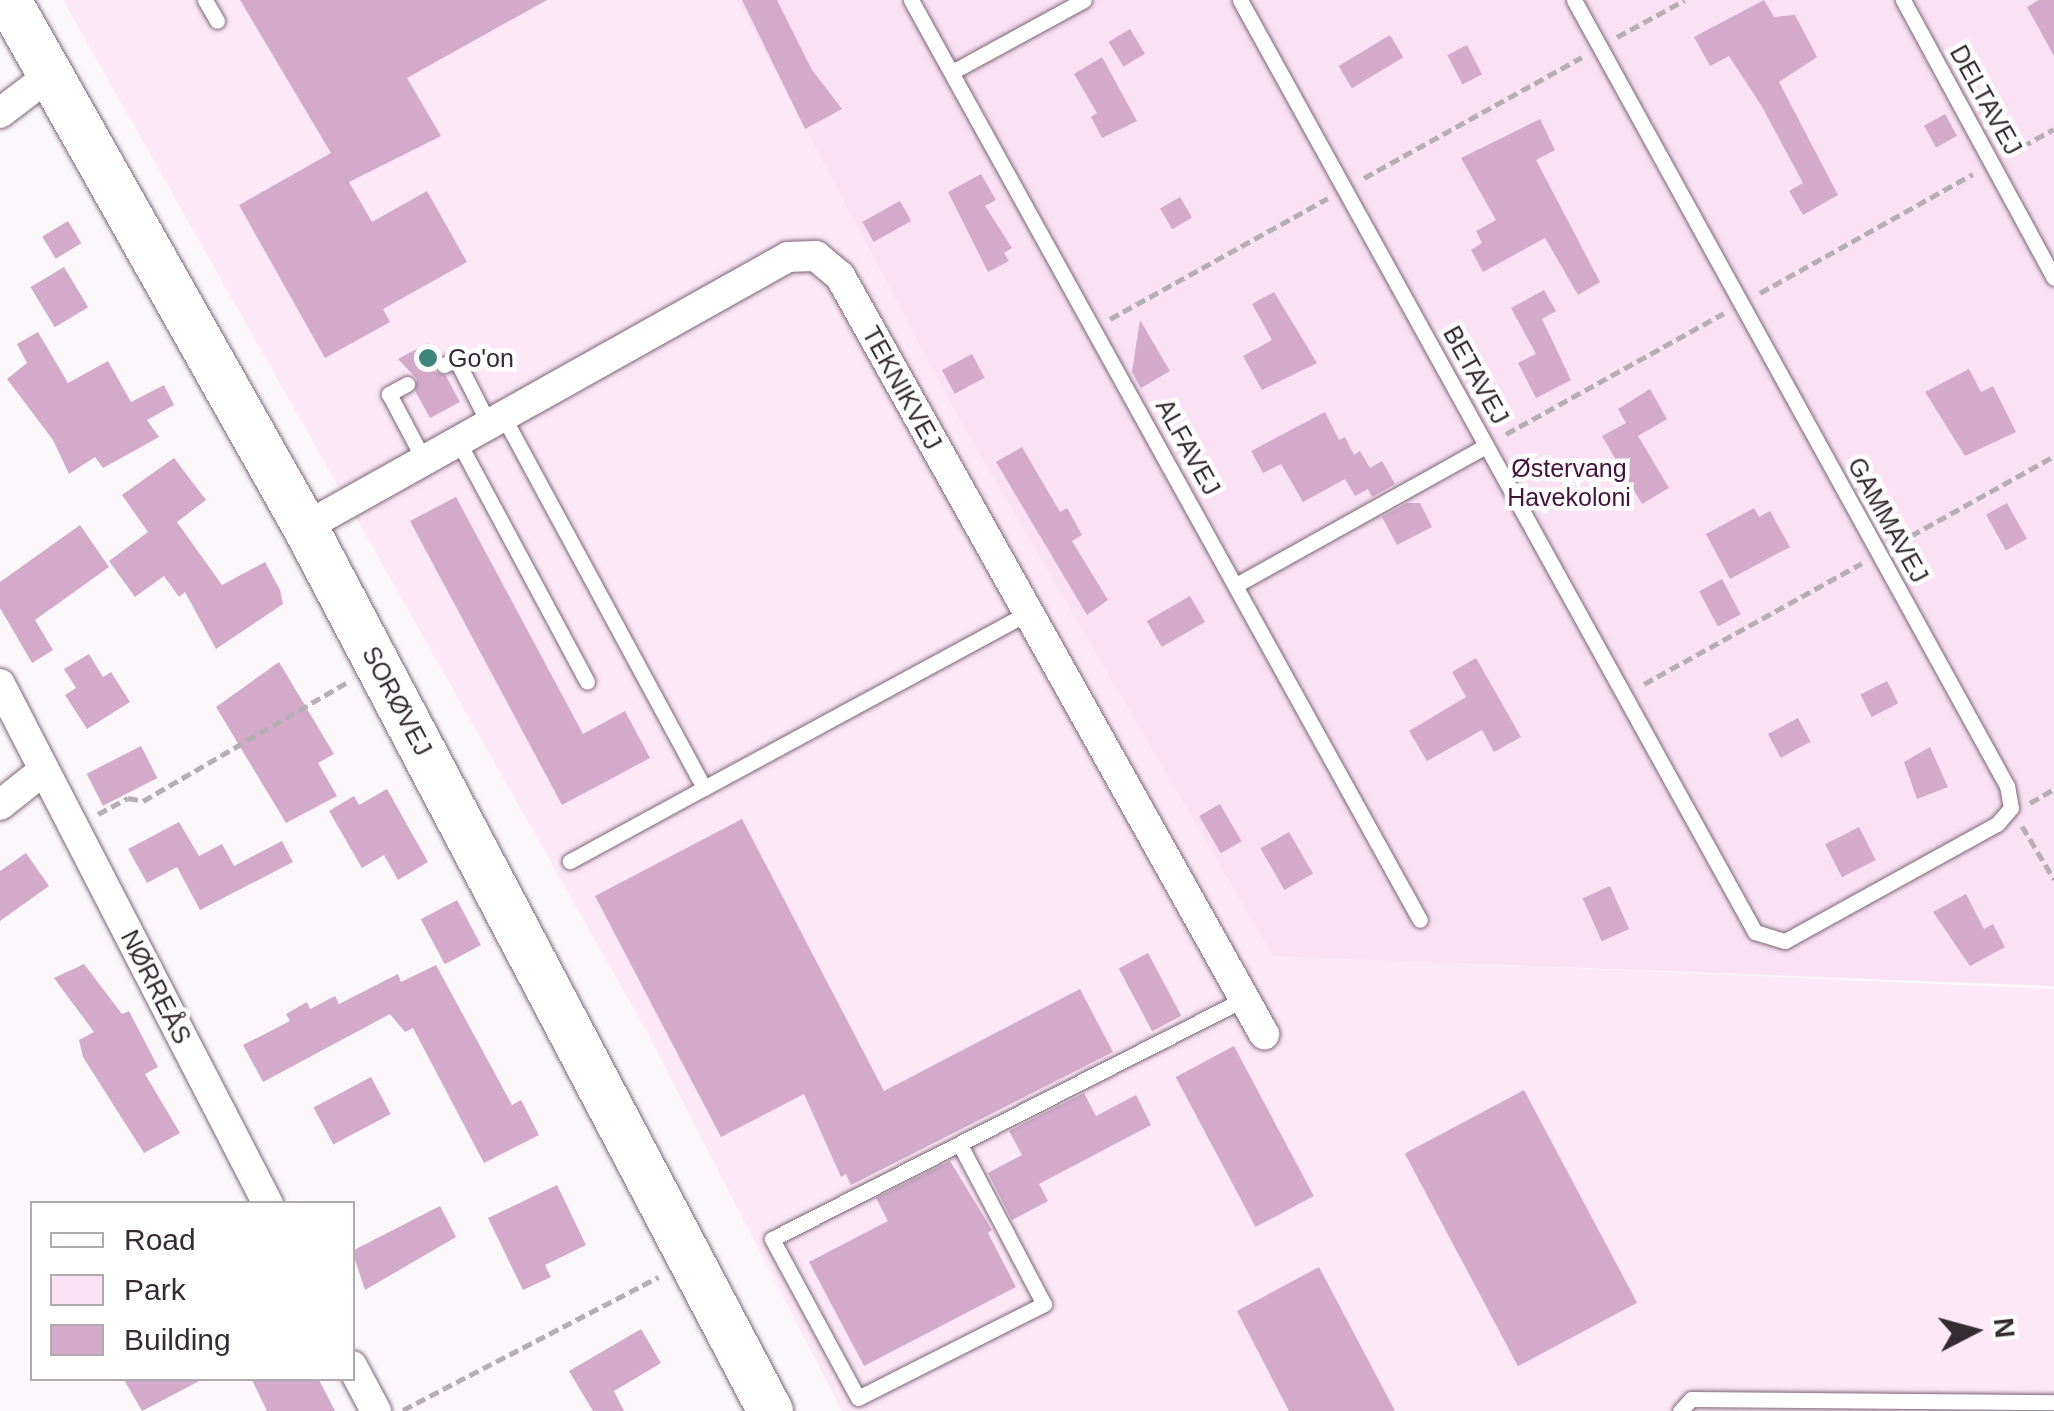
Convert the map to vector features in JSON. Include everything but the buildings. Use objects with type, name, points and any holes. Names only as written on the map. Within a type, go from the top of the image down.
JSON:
[{"type":"street","name":"SORØVEJ","points":[[8,0],[304,527],[770,1411]]},
{"type":"street","points":[[0,114],[50,75]]},
{"type":"street","name":"TEKNIKVEJ","points":[[304,527],[788,256],[816,256],[840,276],[1264,1034]]},
{"type":"street","name":"NØRREÅS","points":[[0,684],[266,1201]]},
{"type":"street","points":[[0,805],[44,770]]},
{"type":"street","points":[[355,1372],[376,1411]]},
{"type":"lane","points":[[205,0],[216,21]]},
{"type":"lane","name":"ALFAVEJ","points":[[911,0],[1420,920]]},
{"type":"lane","points":[[952,72],[1084,0]]},
{"type":"lane","name":"BETAVEJ","points":[[1240,0],[1755,932],[1784,941],[1996,824],[2011,808]]},
{"type":"lane","name":"GAMMAVEJ","points":[[1574,0],[2006,786],[2011,808]]},
{"type":"lane","name":"DELTAVEJ","points":[[1902,0],[2054,278]]},
{"type":"lane","points":[[444,364],[456,359],[496,420],[704,788]]},
{"type":"lane","points":[[407,384],[389,394],[424,460]]},
{"type":"lane","points":[[458,441],[587,682]]},
{"type":"lane","points":[[1236,586],[1486,446]]},
{"type":"lane","points":[[570,861],[1028,613]]},
{"type":"lane","points":[[960,1146],[1044,1304],[858,1398],[772,1239],[1244,1000]]},
{"type":"lane","points":[[1680,1411],[1691,1399],[2054,1402]]},
{"type":"path","points":[[1094,328],[1685,0]]},
{"type":"path","points":[[1486,446],[2054,129]]},
{"type":"path","points":[[1624,695],[2054,456]]},
{"type":"path","points":[[74,827],[128,798],[143,801],[377,664]]},
{"type":"path","points":[[2054,789],[2011,808],[2054,879]]},
{"type":"path","points":[[400,1411],[691,1260]]},
{"type":"shaded area","points":[[63,0],[737,0],[960,421],[1273,955],[2054,989],[2054,1411],[842,1411],[647,1032]]},
{"type":"green space","name":"Østervang Havekoloni","points":[[737,0],[2054,0],[2054,986],[1273,956],[960,421]]},
{"type":"place","name":"Go'on","points":[[428,358]]}]
